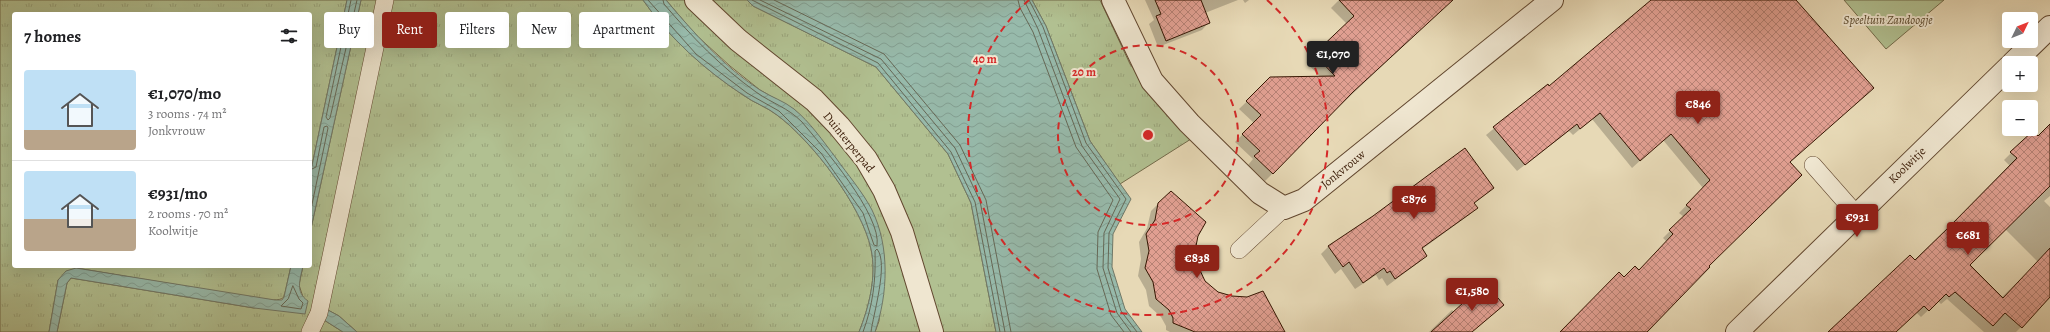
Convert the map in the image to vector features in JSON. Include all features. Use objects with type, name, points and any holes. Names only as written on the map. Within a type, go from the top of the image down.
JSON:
[{"type":"street","name":"Duinterperpad","points":[[696,0],[717,22],[738,40],[814,100],[839,126],[866,159],[884,190],[902,232],[932,332]]},
{"type":"street","points":[[1113,0],[1152,81],[1189,123],[1260,193],[1284,208]]},
{"type":"street","name":"Jonkvrouw","points":[[1284,208],[1304,200],[1552,0]]},
{"type":"street","points":[[2020,56],[2050,27]]},
{"type":"street","name":"Koolwitje","points":[[1737,332],[2002,74]]},
{"type":"lane","points":[[310,332],[319,314],[385,0]]},
{"type":"lane","points":[[1813,165],[1857,215]]},
{"type":"lane","points":[[1239,250],[1284,208]]},
{"type":"green space","points":[[0,0],[347,0],[344,12],[324,12],[324,48],[337,48],[312,166],[312,12],[12,12],[12,268],[76,268],[58,280],[49,332],[0,332]]},
{"type":"green space","points":[[361,0],[378,0],[374,19],[374,12],[358,12]]},
{"type":"green space","points":[[392,0],[643,0],[652,12],[579,12],[579,48],[669,48],[669,32],[688,52],[715,75],[747,98],[773,112],[791,126],[820,157],[834,176],[847,195],[866,232],[873,259],[873,270],[869,302],[859,332],[357,332],[339,316],[326,309],[382,47],[437,48],[437,12],[389,12]]},
{"type":"green space","points":[[666,0],[688,0],[834,131],[878,193],[925,332],[875,332],[879,321],[884,256],[878,226],[864,197],[821,139],[795,110],[760,90],[730,66],[695,34]]},
{"type":"green space","points":[[705,0],[747,0],[753,6],[876,67],[948,154],[971,203],[996,332],[940,332],[891,187]]},
{"type":"green space","points":[[1032,0],[1100,0],[1130,64],[1191,139],[1120,184],[1090,141],[1046,26]]},
{"type":"green space","name":"Speeltuin Zandoogje","points":[[1844,0],[1944,0],[1886,49]]},
{"type":"green space","points":[[350,48],[368,48],[312,308],[302,332],[57,332],[67,283],[71,278],[254,308],[303,297],[299,285],[303,268],[312,268],[312,224]]},
{"type":"green space","points":[[76,268],[291,268],[284,297],[277,300],[262,299]]},
{"type":"green space","points":[[324,320],[343,332],[318,332]]},
{"type":"water","points":[[347,0],[361,0],[358,12],[344,12]]},
{"type":"water","points":[[643,0],[666,0],[698,36],[734,71],[760,90],[786,104],[800,114],[821,138],[859,190],[872,210],[878,224],[884,255],[885,286],[883,302],[875,332],[859,332],[871,291],[873,259],[871,249],[866,232],[857,214],[847,195],[834,176],[820,157],[791,126],[773,112],[747,98],[715,75],[688,52],[669,32],[669,12],[652,12]]},
{"type":"water","points":[[747,0],[1032,0],[1046,26],[1090,141],[1131,199],[1113,234],[1112,267],[1125,309],[1142,332],[996,332],[971,203],[948,154],[876,67],[753,6]]},
{"type":"water","points":[[337,48],[350,48],[312,224],[312,166]]},
{"type":"water","points":[[76,268],[275,300],[282,300],[291,268],[303,268],[300,290],[301,294],[308,301],[305,314],[254,308],[71,278],[67,283],[57,332],[49,332],[58,280],[66,271]]},
{"type":"water","points":[[326,309],[339,316],[357,332],[343,332],[324,320]]},
{"type":"building","points":[[1155,0],[1201,0],[1210,23],[1166,41],[1156,16],[1161,14]]},
{"type":"building","points":[[1339,0],[1453,0],[1353,92],[1273,174],[1254,156],[1260,151],[1242,134],[1261,115],[1246,101],[1270,77],[1335,76],[1314,54],[1354,16]]},
{"type":"building","points":[[1651,0],[1796,0],[1874,88],[1790,162],[1802,175],[1709,266],[1710,267],[1647,332],[1560,332],[1619,272],[1624,277],[1635,266],[1639,270],[1673,234],[1669,230],[1691,209],[1686,205],[1710,180],[1671,134],[1640,161],[1600,113],[1580,129],[1577,124],[1525,165],[1493,127],[1548,84],[1549,86]]},
{"type":"building","points":[[2050,124],[2050,186],[1970,265],[2003,298],[2050,248],[2050,297],[2022,328],[2005,313],[1993,326],[1955,292],[1949,297],[1946,294],[1929,311],[1924,306],[1896,332],[1828,332],[1910,255],[1915,260],[1949,227],[2017,158],[2010,152],[2028,136],[2038,136]]},
{"type":"building","points":[[1465,148],[1494,188],[1474,203],[1478,208],[1422,248],[1427,256],[1395,279],[1390,271],[1387,273],[1384,268],[1363,283],[1349,262],[1343,267],[1328,246],[1373,216]]},
{"type":"building","points":[[1171,191],[1206,222],[1198,236],[1195,251],[1197,264],[1205,281],[1218,292],[1232,296],[1247,297],[1263,291],[1285,332],[1195,332],[1173,323],[1173,318],[1169,310],[1156,299],[1153,282],[1145,268],[1149,251],[1146,234],[1155,220],[1158,203]]},
{"type":"building","points":[[1485,283],[1504,305],[1472,332],[1431,332]]}]
